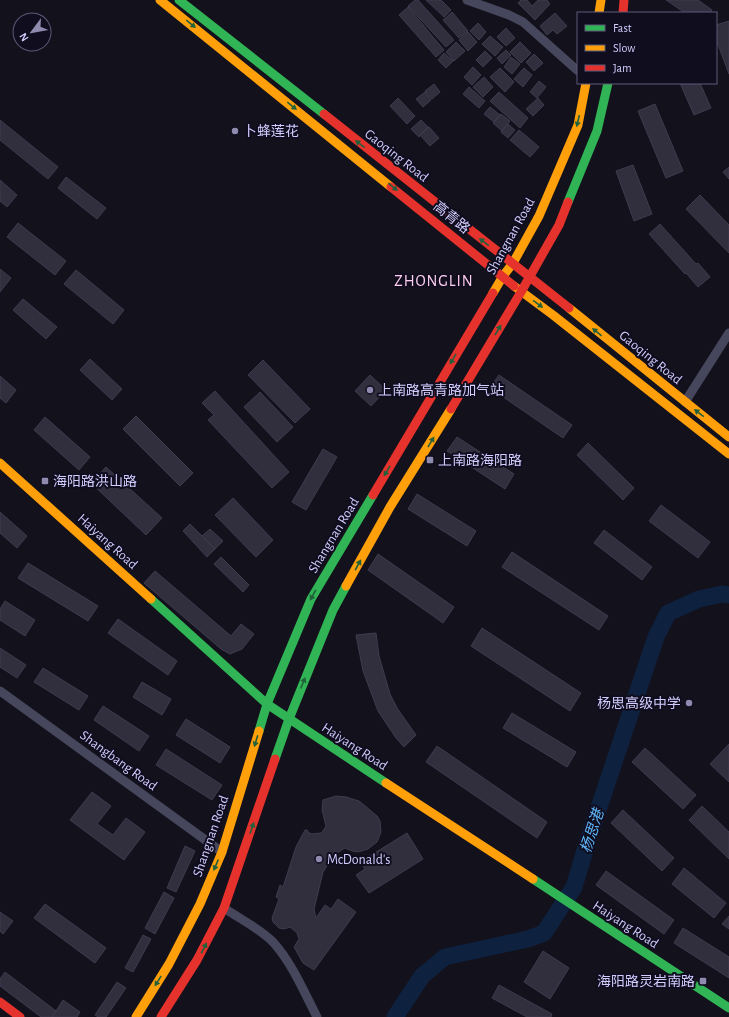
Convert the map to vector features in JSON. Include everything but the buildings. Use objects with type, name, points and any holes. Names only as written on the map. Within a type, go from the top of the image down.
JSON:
[{"type":"main road","name":"高青路","points":[[160,0],[522,292],[729,454]]},
{"type":"main road","name":"Gaoqing Road","points":[[179,0],[513,263],[729,437]]},
{"type":"main road","points":[[599,12],[600,0]]},
{"type":"main road","points":[[623,12],[624,0]]},
{"type":"main road","name":"Shangnan Road","points":[[136,1017],[168,964],[200,904],[222,852],[267,704],[311,598],[503,276],[513,263],[539,216],[578,125],[586,84]]},
{"type":"main road","points":[[161,1017],[197,960],[224,908],[288,719],[333,610],[390,508],[522,292],[559,225],[597,131],[608,84]]},
{"type":"main road","name":"Haiyang Road","points":[[0,463],[267,704],[729,1008]]},
{"type":"main road","points":[[0,1002],[20,1017]]},
{"type":"street","points":[[467,0],[523,22],[577,70]]},
{"type":"street","points":[[685,402],[729,333]]},
{"type":"street","name":"Shangbang Road","points":[[0,691],[222,852]]},
{"type":"street","points":[[224,908],[262,933],[272,942],[289,964],[317,1017]]},
{"type":"waterway","name":"杨思港","points":[[395,1017],[422,976],[445,957],[528,939],[544,933],[574,887],[589,837],[656,637],[668,613],[699,599],[722,594],[729,595]]},
{"type":"traffic: fast","points":[[179,0],[324,114]]},
{"type":"traffic: fast","points":[[568,202],[597,131],[608,84]]},
{"type":"traffic: fast","points":[[259,731],[267,704],[311,599],[373,495]]},
{"type":"traffic: fast","points":[[275,759],[289,719],[333,610],[346,586]]},
{"type":"traffic: fast","points":[[151,599],[267,704],[386,783]]},
{"type":"traffic: fast","points":[[533,879],[729,1008]]},
{"type":"traffic: slow","points":[[160,0],[391,187]]},
{"type":"traffic: slow","points":[[599,12],[601,0]]},
{"type":"traffic: slow","points":[[493,293],[513,263],[539,216],[578,125],[586,84]]},
{"type":"traffic: slow","points":[[514,286],[729,454]]},
{"type":"traffic: slow","points":[[569,308],[729,437]]},
{"type":"traffic: slow","points":[[346,586],[390,507],[451,409]]},
{"type":"traffic: slow","points":[[0,463],[151,599]]},
{"type":"traffic: slow","points":[[136,1017],[169,964],[200,904],[222,852],[259,731]]},
{"type":"traffic: slow","points":[[386,783],[533,879]]},
{"type":"traffic: jam","points":[[623,12],[624,0]]},
{"type":"traffic: jam","points":[[324,114],[569,308]]},
{"type":"traffic: jam","points":[[391,187],[514,286]]},
{"type":"traffic: jam","points":[[451,409],[559,225],[568,202]]},
{"type":"traffic: jam","points":[[373,495],[493,293]]},
{"type":"traffic: jam","points":[[161,1017],[197,960],[224,908],[275,759]]},
{"type":"traffic: jam","points":[[0,1002],[20,1017]]},
{"type":"place","name":"卜蜂莲花","points":[[235,131]]},
{"type":"place","name":"上南路高青路加气站","points":[[370,390]]},
{"type":"place","name":"上南路海阳路","points":[[430,460]]},
{"type":"place","name":"海阳路洪山路","points":[[45,481]]},
{"type":"place","name":"杨思高级中学","points":[[689,703]]},
{"type":"place","name":"McDonald's","points":[[319,859]]},
{"type":"place","name":"海阳路灵岩南路","points":[[703,981]]},
{"type":"district","name":"ZHONGLIN","points":[[434,280]]}]
